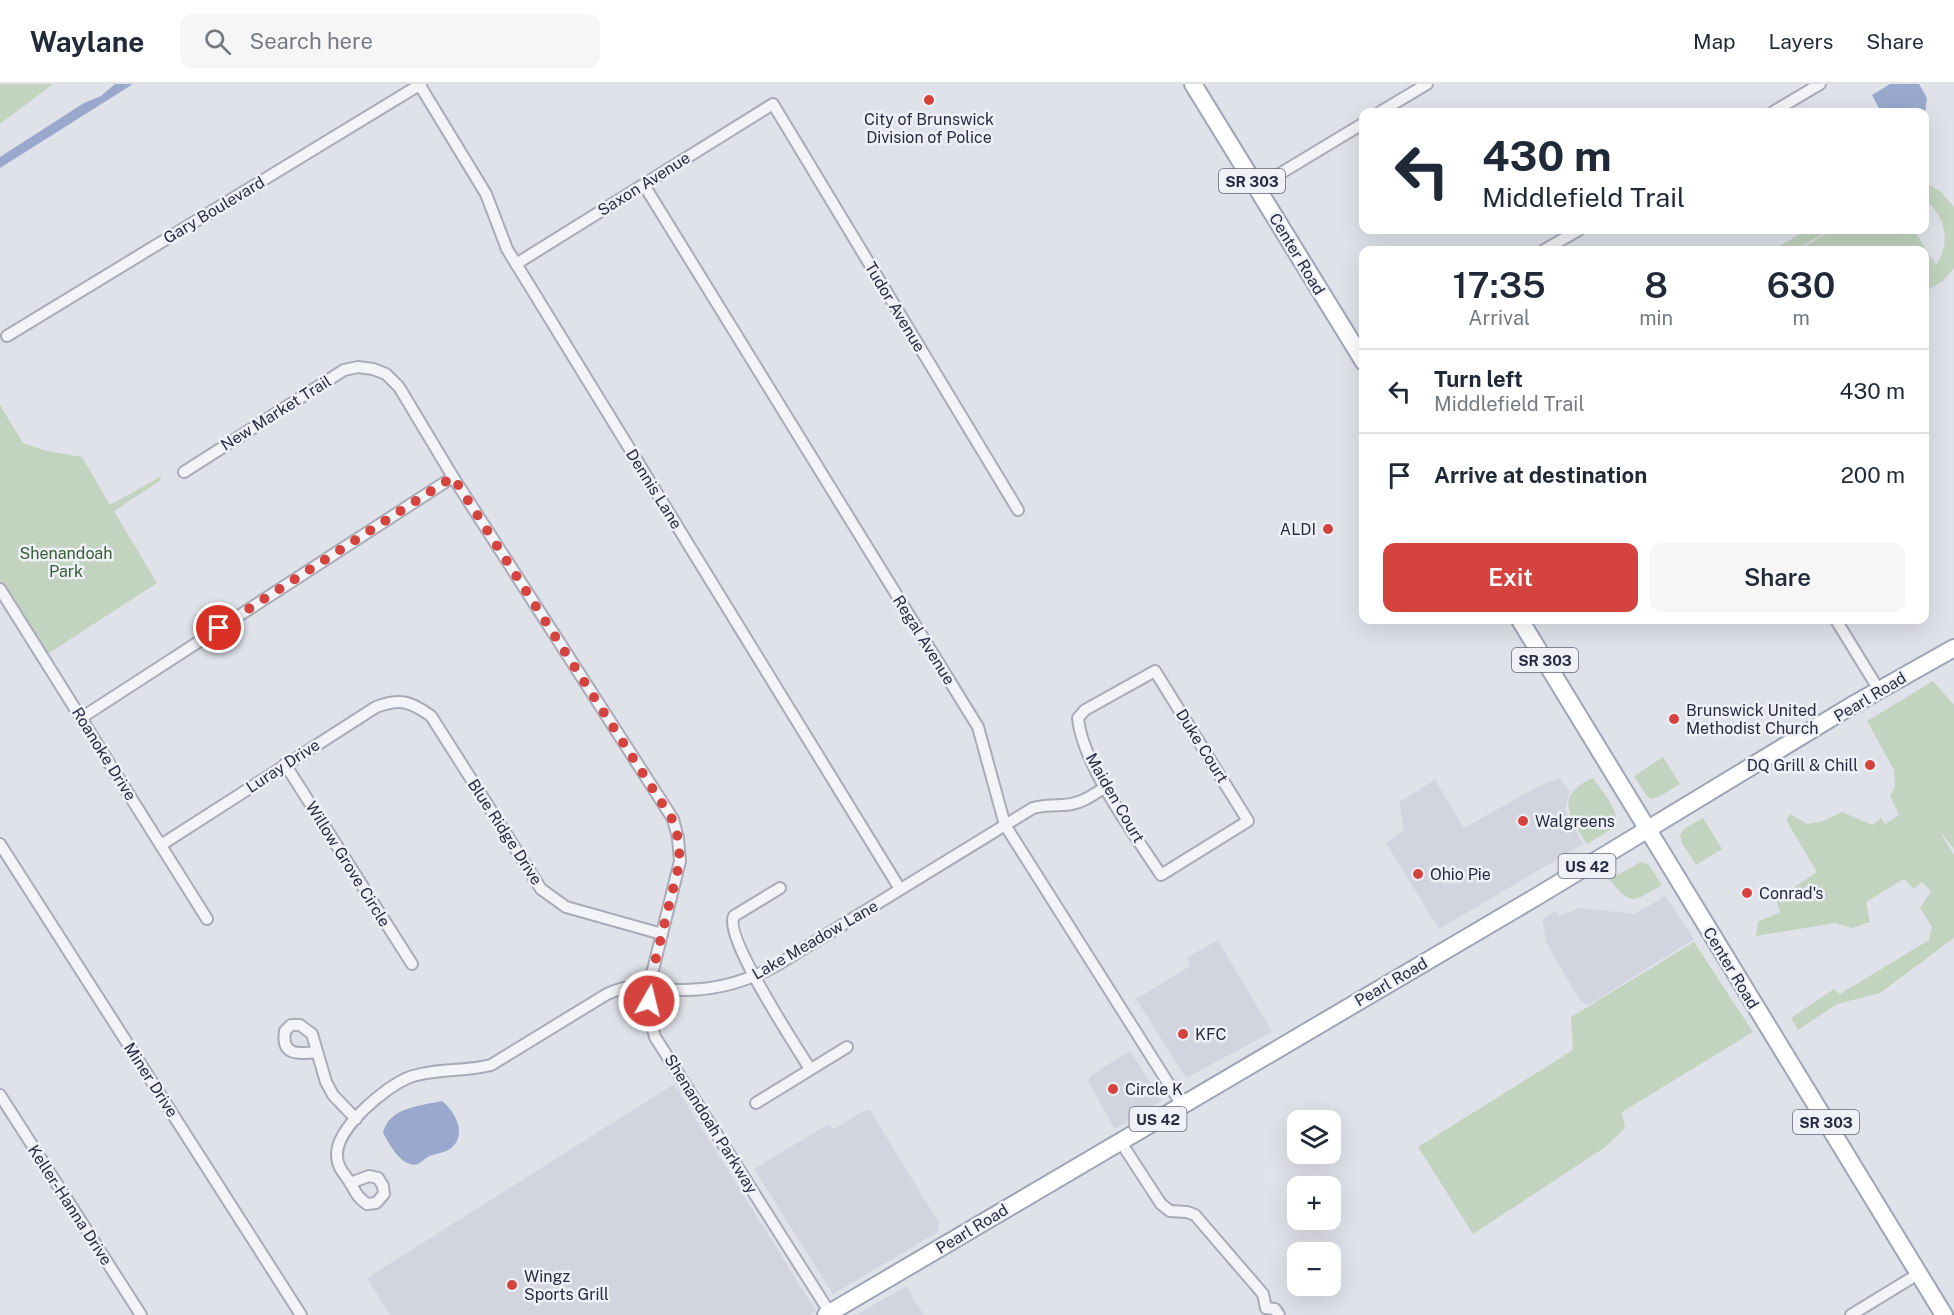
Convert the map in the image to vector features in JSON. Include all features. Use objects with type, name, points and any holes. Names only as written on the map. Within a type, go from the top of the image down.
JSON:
[{"type":"main road","name":"Center Road","points":[[1193,84],[1359,354]]},
{"type":"main road","name":"Center Road","points":[[1522,624],[1944,1315]]},
{"type":"main road","name":"Pearl Road","points":[[828,1314],[1879,690],[1954,648]]},
{"type":"street","name":"Dennis Lane","points":[[420,84],[486,194],[507,249],[900,890]]},
{"type":"street","name":"Gary Boulevard","points":[[7,336],[420,84]]},
{"type":"street","points":[[1387,108],[1427,84]]},
{"type":"street","points":[[1780,108],[1820,84]]},
{"type":"street","name":"Saxon Avenue","points":[[516,264],[772,104]]},
{"type":"street","name":"Tudor Avenue","points":[[772,104],[1018,510]]},
{"type":"street","points":[[1257,188],[1359,126]]},
{"type":"street","name":"Regal Avenue","points":[[644,184],[978,726],[1005,825],[1182,1105]]},
{"type":"street","points":[[1551,246],[1572,234]]},
{"type":"street","name":"New Market Trail","points":[[184,472],[344,370],[358,367],[373,369]]},
{"type":"street","name":"Shenandoah Parkway","points":[[373,369],[386,374],[399,387],[453,477],[672,819],[678,838],[680,861],[649,986],[649,1015],[655,1037],[828,1314]]},
{"type":"street","points":[[81,718],[453,477]]},
{"type":"street","name":"Roanoke Drive","points":[[0,589],[207,919]]},
{"type":"street","points":[[1838,624],[1879,690]]},
{"type":"street","name":"Duke Court","points":[[1078,718],[1084,710],[1155,671],[1248,821],[1161,875]]},
{"type":"street","name":"Luray Drive","points":[[161,845],[376,707],[392,701],[410,703]]},
{"type":"street","name":"Blue Ridge Drive","points":[[410,703],[431,716],[541,889],[566,907],[662,934]]},
{"type":"street","name":"Maiden Court","points":[[1078,718],[1079,730],[1091,762],[1161,875]]},
{"type":"street","name":"Willow Grove Circle","points":[[285,764],[412,964]]},
{"type":"street","name":"Lake Meadow Lane","points":[[350,1183],[340,1170],[336,1154],[341,1140],[356,1119],[382,1094],[408,1078],[422,1073],[474,1070],[491,1065],[607,994],[628,987],[649,986],[699,990],[720,987],[754,977],[1033,808],[1042,805],[1075,803],[1089,798],[1106,787]]},
{"type":"street","name":"Miner Drive","points":[[0,844],[301,1315]]},
{"type":"street","points":[[780,888],[734,916],[732,921],[734,933],[754,977],[810,1069]]},
{"type":"street","points":[[756,1103],[847,1047]]},
{"type":"street","points":[[317,1052],[326,1082],[333,1095],[356,1119]]},
{"type":"street","name":"Keller-Hanna Drive","points":[[0,1095],[141,1315]]},
{"type":"street","points":[[1120,1141],[1161,1204],[1170,1211],[1196,1215],[1263,1294],[1263,1311],[1275,1309],[1279,1315]]},
{"type":"street","points":[[1851,1315],[1918,1274]]},
{"type":"shaded area","points":[[1559,778],[1570,791],[1565,810],[1583,844],[1439,929],[1386,843],[1404,830],[1399,802],[1435,780],[1464,828],[1535,788]]},
{"type":"shaded area","points":[[1665,896],[1694,939],[1592,1003],[1587,1005],[1581,1002],[1547,944],[1542,920],[1555,911],[1559,916],[1580,908],[1635,914]]},
{"type":"shaded area","points":[[1218,940],[1272,1032],[1186,1078],[1136,999],[1190,966],[1186,958]]},
{"type":"shaded area","points":[[1130,1051],[1162,1100],[1115,1129],[1088,1081],[1091,1075]]},
{"type":"shaded area","points":[[674,1084],[816,1311],[809,1315],[390,1315],[367,1278]]},
{"type":"shaded area","points":[[870,1110],[939,1223],[938,1232],[833,1294],[754,1169],[828,1124],[834,1129],[863,1111]]},
{"type":"shaded area","points":[[906,1286],[924,1315],[856,1315]]},
{"type":"green space","points":[[0,84],[53,84],[0,124]]},
{"type":"green space","points":[[1929,185],[1941,192],[1954,207],[1954,268],[1943,281],[1929,290],[1929,254],[1936,265],[1941,257],[1945,239],[1942,222],[1929,203]]},
{"type":"green space","points":[[1800,234],[1823,234],[1802,246],[1780,246]]},
{"type":"green space","points":[[1826,234],[1917,234],[1924,246],[1805,246]]},
{"type":"green space","name":"Shenandoah Park","points":[[0,405],[23,443],[47,451],[82,457],[110,505],[160,477],[161,480],[114,511],[157,583],[46,655],[0,583]]},
{"type":"green space","points":[[1933,681],[1954,705],[1954,849],[1938,829],[1954,855],[1954,938],[1880,993],[1837,1004],[1798,1030],[1791,1018],[1834,989],[1840,994],[1929,940],[1932,927],[1920,908],[1931,891],[1922,882],[1914,889],[1904,879],[1866,902],[1870,922],[1852,928],[1835,923],[1756,936],[1758,922],[1780,912],[1776,899],[1817,872],[1786,820],[1790,814],[1807,824],[1823,821],[1842,812],[1873,825],[1881,818],[1885,824],[1899,815],[1890,795],[1895,787],[1894,770],[1867,721]]},
{"type":"green space","points":[[1663,757],[1680,784],[1651,799],[1634,776]]},
{"type":"green space","points":[[1593,778],[1610,802],[1616,821],[1615,827],[1587,844],[1571,816],[1569,799],[1581,785]]},
{"type":"green space","points":[[1703,818],[1722,849],[1696,865],[1682,843],[1680,835],[1684,829]]},
{"type":"green space","points":[[1641,862],[1649,865],[1662,885],[1638,898],[1628,898],[1609,879]]},
{"type":"green space","points":[[1694,942],[1753,1032],[1622,1112],[1625,1128],[1604,1148],[1473,1234],[1418,1147],[1573,1050],[1571,1017]]},
{"type":"water","points":[[115,84],[133,84],[0,168],[0,157],[84,103],[101,96]]},
{"type":"water","points":[[1890,84],[1919,84],[1927,98],[1926,108],[1879,108],[1872,95]]},
{"type":"water","points":[[442,1101],[458,1123],[459,1137],[456,1143],[449,1150],[430,1156],[418,1164],[405,1162],[394,1151],[383,1133],[386,1124],[406,1109]]},
{"type":"place","name":"City of Brunswick Division of Police","points":[[929,100]]},
{"type":"place","name":"ALDI","points":[[1328,529]]},
{"type":"place","name":"Brunswick United Methodist Church","points":[[1674,719]]},
{"type":"place","name":"DQ Grill & Chill","points":[[1870,765]]},
{"type":"place","name":"Walgreens","points":[[1523,821]]},
{"type":"place","name":"Ohio Pie","points":[[1418,874]]},
{"type":"place","name":"Conrad's","points":[[1747,893]]},
{"type":"place","name":"KFC","points":[[1183,1034]]},
{"type":"place","name":"Circle K","points":[[1113,1089]]},
{"type":"place","name":"Wingz Sports Grill","points":[[512,1285]]},
{"type":"route","points":[[219,628],[453,477],[672,819],[678,838],[680,861],[649,986],[649,1001]]}]
